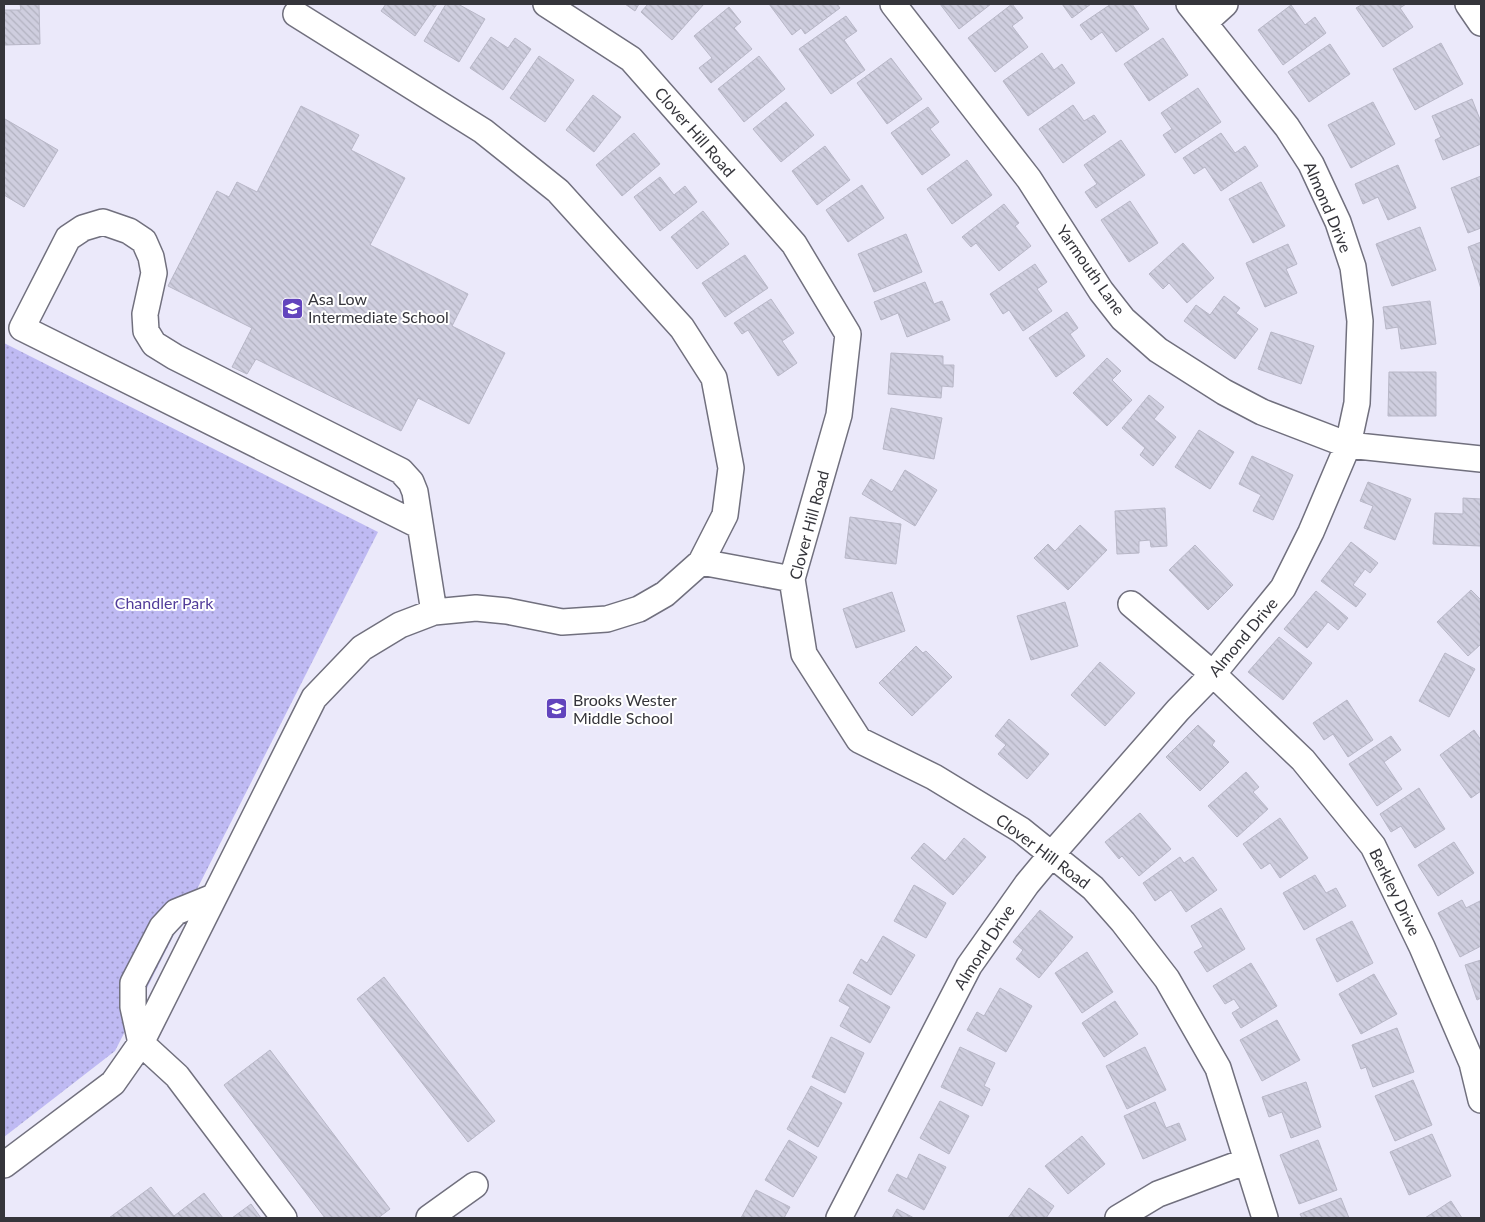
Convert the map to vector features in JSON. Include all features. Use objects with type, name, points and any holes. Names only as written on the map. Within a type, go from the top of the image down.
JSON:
[{"type":"street","name":"Clover Hill Road","points":[[546,4],[631,59],[794,244],[848,334],[839,415],[792,579],[804,654],[859,740],[934,777],[1021,830],[1093,888],[1123,922],[1167,980],[1218,1068],[1265,1218]]},
{"type":"street","name":"Yarmouth Lane","points":[[893,4],[1029,179],[1101,290],[1124,318],[1171,359],[1224,392],[1262,412],[1348,445],[1481,459]]},
{"type":"street","points":[[1197,13],[1225,4]]},
{"type":"street","points":[[1468,4],[1481,23]]},
{"type":"street","name":"Almond Drive","points":[[839,1218],[969,966],[1027,884],[1178,710],[1213,674],[1283,588],[1311,532],[1348,445],[1357,403],[1360,321],[1353,267],[1338,222],[1311,164],[1287,127],[1197,13]]},
{"type":"street","points":[[4,1164],[113,1083],[141,1043],[314,698],[362,648],[400,625],[434,612],[476,608],[507,611],[562,622],[607,620],[639,609],[665,594],[701,562],[725,516],[731,468],[714,378],[682,328],[558,191],[483,130],[296,14]]},
{"type":"street","points":[[420,526],[13,323],[68,238],[83,228],[102,222],[129,231],[144,241],[151,257],[154,273],[146,314],[146,331],[154,344],[401,471],[411,482],[415,492],[434,612]]},
{"type":"street","points":[[701,562],[792,579]]},
{"type":"street","name":"Berkley Drive","points":[[1131,604],[1213,674],[1303,760],[1373,846],[1422,947],[1472,1063],[1481,1100]]},
{"type":"street","points":[[213,898],[176,912],[162,927],[133,983],[133,1007],[141,1043],[177,1076],[284,1218]]},
{"type":"street","points":[[1118,1218],[1158,1194],[1246,1161]]},
{"type":"street","points":[[429,1218],[475,1185]]},
{"type":"green space","name":"Chandler Park","points":[[4,343],[378,532],[115,1051],[4,1137]]},
{"type":"building","points":[[20,4],[39,4],[40,44],[4,45],[4,10],[21,10]]},
{"type":"building","points":[[386,4],[437,4],[415,36],[381,11]]},
{"type":"building","points":[[446,4],[458,4],[485,19],[459,62],[424,41]]},
{"type":"building","points":[[625,4],[639,4],[635,11]]},
{"type":"building","points":[[648,4],[704,4],[672,40],[641,12]]},
{"type":"building","points":[[769,4],[837,4],[840,8],[805,34],[801,28],[792,35]]},
{"type":"building","points":[[940,4],[991,4],[959,29]]},
{"type":"building","points":[[1012,4],[1023,18],[1012,26],[1028,47],[995,72],[968,38]]},
{"type":"building","points":[[1062,4],[1091,4],[1072,18]]},
{"type":"building","points":[[1111,4],[1132,4],[1149,29],[1116,52],[1102,32],[1091,40],[1080,25]]},
{"type":"building","points":[[1363,4],[1406,4],[1400,8],[1413,27],[1383,47],[1356,8]]},
{"type":"building","points":[[1291,5],[1305,25],[1315,17],[1326,33],[1283,65],[1258,30]]},
{"type":"building","points":[[729,7],[741,22],[734,28],[752,49],[711,83],[699,68],[712,58],[694,36]]},
{"type":"building","points":[[846,16],[857,31],[844,40],[865,70],[831,94],[799,49]]},
{"type":"building","points":[[491,37],[508,48],[515,38],[531,49],[503,90],[470,68]]},
{"type":"building","points":[[1163,38],[1188,75],[1149,101],[1124,64]]},
{"type":"building","points":[[1441,43],[1463,84],[1415,110],[1393,69]]},
{"type":"building","points":[[1330,44],[1350,74],[1309,102],[1288,72]]},
{"type":"building","points":[[1042,53],[1054,70],[1062,64],[1075,83],[1028,116],[1003,81]]},
{"type":"building","points":[[539,56],[574,80],[545,122],[510,98]]},
{"type":"building","points":[[759,56],[785,89],[744,122],[718,89]]},
{"type":"building","points":[[891,58],[922,99],[887,124],[857,83]]},
{"type":"building","points":[[1198,88],[1221,122],[1175,153],[1163,135],[1172,129],[1161,113]]},
{"type":"building","points":[[593,95],[621,117],[594,152],[566,130]]},
{"type":"building","points":[[1472,99],[1481,122],[1481,144],[1443,160],[1435,140],[1441,137],[1432,116]]},
{"type":"building","points":[[786,102],[814,135],[781,162],[753,129]]},
{"type":"building","points":[[1373,102],[1395,144],[1351,168],[1328,125]]},
{"type":"building","points":[[1073,105],[1084,121],[1094,115],[1106,132],[1063,163],[1039,129]]},
{"type":"building","name":"Asa Low Intermediate School","points":[[301,106],[359,135],[351,150],[405,178],[370,245],[468,294],[452,326],[505,353],[469,424],[418,398],[401,431],[256,359],[247,374],[232,367],[252,328],[168,286],[217,191],[229,197],[237,182],[257,192]]},
{"type":"building","points":[[928,107],[939,122],[930,129],[950,155],[922,175],[891,133]]},
{"type":"building","points":[[5,119],[58,150],[24,207],[4,195]]},
{"type":"building","points":[[634,133],[660,164],[622,196],[596,165]]},
{"type":"building","points":[[1221,133],[1235,153],[1245,146],[1258,166],[1221,191],[1205,167],[1194,174],[1183,158]]},
{"type":"building","points":[[1121,140],[1145,175],[1096,208],[1085,192],[1097,184],[1084,165]]},
{"type":"building","points":[[825,146],[850,180],[817,205],[792,171]]},
{"type":"building","points":[[967,160],[992,195],[952,224],[927,189]]},
{"type":"building","points":[[1398,165],[1416,208],[1388,220],[1378,197],[1363,204],[1355,184]]},
{"type":"building","points":[[1481,176],[1481,228],[1468,233],[1451,188]]},
{"type":"building","points":[[660,177],[674,195],[685,186],[697,202],[660,231],[634,197]]},
{"type":"building","points":[[1261,182],[1285,226],[1253,243],[1229,199]]},
{"type":"building","points":[[862,185],[884,218],[848,242],[826,210]]},
{"type":"building","points":[[1130,201],[1158,243],[1129,262],[1101,220]]},
{"type":"building","points":[[1004,204],[1019,223],[1015,226],[1031,246],[999,271],[976,243],[971,247],[962,237]]},
{"type":"building","points":[[703,211],[729,244],[697,269],[671,237]]},
{"type":"building","points":[[1420,227],[1436,270],[1392,286],[1376,244]]},
{"type":"building","points":[[906,234],[922,272],[874,292],[858,254]]},
{"type":"building","points":[[1481,242],[1481,289],[1468,247]]},
{"type":"building","points":[[1183,243],[1214,278],[1187,303],[1169,283],[1163,289],[1149,274]]},
{"type":"building","points":[[1288,244],[1297,264],[1286,269],[1297,293],[1265,307],[1246,263]]},
{"type":"building","points":[[745,255],[768,288],[725,317],[702,283]]},
{"type":"building","points":[[1035,264],[1047,282],[1037,289],[1052,311],[1023,331],[1009,310],[1003,314],[990,294]]},
{"type":"building","points":[[925,282],[934,304],[942,301],[950,320],[907,337],[898,313],[881,320],[874,302]]},
{"type":"building","points":[[1224,296],[1240,308],[1236,313],[1258,329],[1235,359],[1184,321],[1196,305],[1210,315]]},
{"type":"building","points":[[771,299],[794,333],[782,341],[797,363],[778,376],[748,330],[742,334],[734,323]]},
{"type":"building","points":[[1430,301],[1436,344],[1401,349],[1398,327],[1386,329],[1383,307]]},
{"type":"building","points":[[1067,312],[1078,328],[1070,334],[1085,356],[1056,377],[1029,338]]},
{"type":"building","points":[[1271,332],[1314,346],[1301,384],[1258,369]]},
{"type":"building","points":[[891,353],[943,356],[943,365],[954,365],[953,387],[942,386],[941,398],[888,394]]},
{"type":"building","points":[[1107,358],[1121,371],[1112,380],[1132,400],[1107,426],[1073,393]]},
{"type":"building","points":[[1389,372],[1436,372],[1436,416],[1388,416]]},
{"type":"building","points":[[1149,395],[1164,407],[1154,419],[1176,437],[1153,466],[1140,455],[1145,448],[1122,428]]},
{"type":"building","points":[[891,408],[942,418],[934,459],[883,449]]},
{"type":"building","points":[[1199,430],[1234,452],[1210,489],[1175,467]]},
{"type":"building","points":[[1252,456],[1293,475],[1273,520],[1253,511],[1261,495],[1239,484]]},
{"type":"building","points":[[905,470],[937,490],[915,526],[862,494],[871,479],[892,492]]},
{"type":"building","points":[[1368,482],[1411,499],[1395,540],[1364,528],[1373,506],[1360,501]]},
{"type":"building","points":[[1463,498],[1481,499],[1481,546],[1433,544],[1435,513],[1463,514]]},
{"type":"building","points":[[1165,508],[1167,546],[1151,547],[1150,540],[1139,541],[1139,553],[1117,554],[1115,511]]},
{"type":"building","points":[[850,517],[901,524],[896,564],[845,558]]},
{"type":"building","points":[[1080,525],[1107,550],[1068,590],[1034,558],[1048,544],[1055,551]]},
{"type":"building","points":[[1351,542],[1378,563],[1370,573],[1365,569],[1353,585],[1366,594],[1356,607],[1321,581]]},
{"type":"building","points":[[1195,545],[1233,585],[1208,610],[1169,570]]},
{"type":"building","points":[[1471,590],[1481,600],[1481,644],[1468,656],[1437,622]]},
{"type":"building","points":[[1316,591],[1348,618],[1338,630],[1328,622],[1307,648],[1284,629]]},
{"type":"building","points":[[892,592],[905,631],[856,648],[843,609]]},
{"type":"building","points":[[1065,602],[1078,646],[1031,660],[1017,616]]},
{"type":"building","points":[[1279,637],[1312,663],[1283,700],[1248,672]]},
{"type":"building","points":[[916,646],[923,653],[926,651],[952,677],[912,716],[879,683]]},
{"type":"building","points":[[1445,653],[1475,669],[1449,717],[1419,701]]},
{"type":"building","points":[[1100,662],[1135,693],[1105,726],[1071,695]]},
{"type":"building","points":[[1347,700],[1373,740],[1348,757],[1333,734],[1324,740],[1313,723]]},
{"type":"building","points":[[1009,719],[1049,754],[1027,779],[998,754],[1006,745],[995,736]]},
{"type":"building","points":[[1198,725],[1215,741],[1212,745],[1229,762],[1200,791],[1166,757]]},
{"type":"building","points":[[1474,730],[1481,740],[1481,791],[1471,798],[1440,755]]},
{"type":"building","points":[[1391,736],[1401,750],[1384,762],[1402,789],[1377,806],[1349,764]]},
{"type":"building","points":[[1246,772],[1259,787],[1253,792],[1268,809],[1237,837],[1208,806]]},
{"type":"building","points":[[1419,788],[1445,829],[1415,848],[1401,826],[1391,832],[1380,814]]},
{"type":"building","points":[[1140,813],[1171,849],[1139,876],[1122,856],[1119,859],[1105,842]]},
{"type":"building","points":[[1280,818],[1308,858],[1280,878],[1270,863],[1261,869],[1243,844]]},
{"type":"building","points":[[964,838],[986,857],[953,895],[911,858],[924,843],[945,861]]},
{"type":"building","points":[[1454,842],[1474,873],[1438,896],[1418,865]]},
{"type":"building","points":[[1180,857],[1184,863],[1193,857],[1217,890],[1186,912],[1171,890],[1155,901],[1143,883]]},
{"type":"building","points":[[1315,875],[1326,893],[1336,888],[1346,906],[1304,930],[1283,893]]},
{"type":"building","points":[[914,885],[946,903],[926,938],[894,921]]},
{"type":"building","points":[[1462,900],[1466,908],[1480,901],[1481,903],[1481,946],[1460,957],[1438,913]]},
{"type":"building","points":[[1221,908],[1245,949],[1207,972],[1194,952],[1203,947],[1191,926]]},
{"type":"building","points":[[1040,910],[1073,937],[1039,978],[1016,959],[1023,950],[1013,942]]},
{"type":"building","points":[[1352,921],[1373,963],[1337,982],[1316,939]]},
{"type":"building","points":[[883,936],[915,955],[891,995],[853,973],[861,959],[867,963]]},
{"type":"building","points":[[1087,952],[1113,992],[1082,1013],[1055,973]]},
{"type":"building","points":[[1481,960],[1481,998],[1477,1000],[1465,965]]},
{"type":"building","points":[[1251,963],[1277,1006],[1241,1028],[1232,1013],[1240,1008],[1234,999],[1225,1004],[1213,986]]},
{"type":"building","points":[[1374,974],[1397,1014],[1361,1034],[1339,994]]},
{"type":"building","points":[[384,977],[495,1121],[468,1142],[357,999]]},
{"type":"building","points":[[848,984],[890,1007],[870,1043],[840,1026],[850,1007],[839,1001]]},
{"type":"building","points":[[1000,988],[1032,1006],[1006,1052],[967,1030],[977,1012],[984,1016]]},
{"type":"building","points":[[1115,1001],[1138,1034],[1104,1057],[1082,1023]]},
{"type":"building","points":[[1277,1020],[1300,1060],[1262,1081],[1240,1040]]},
{"type":"building","points":[[1397,1028],[1414,1072],[1373,1087],[1366,1067],[1361,1069],[1352,1045]]},
{"type":"building","points":[[831,1037],[864,1053],[845,1093],[812,1077]]},
{"type":"building","points":[[960,1047],[995,1063],[984,1086],[990,1089],[982,1106],[941,1087]]},
{"type":"building","points":[[1145,1047],[1166,1090],[1127,1109],[1106,1066]]},
{"type":"building","points":[[270,1050],[390,1209],[378,1218],[325,1218],[224,1085]]},
{"type":"building","points":[[1413,1080],[1432,1125],[1395,1141],[1375,1096]]},
{"type":"building","points":[[1306,1082],[1321,1127],[1291,1138],[1282,1112],[1269,1117],[1262,1097]]},
{"type":"building","points":[[811,1086],[842,1103],[818,1147],[787,1129]]},
{"type":"building","points":[[940,1101],[969,1116],[949,1154],[920,1138]]},
{"type":"building","points":[[1155,1102],[1166,1128],[1179,1123],[1186,1140],[1143,1159],[1124,1116]]},
{"type":"building","points":[[1432,1134],[1451,1176],[1409,1195],[1390,1152]]},
{"type":"building","points":[[1082,1136],[1105,1164],[1068,1194],[1045,1166]]},
{"type":"building","points":[[789,1140],[817,1157],[793,1197],[765,1180]]},
{"type":"building","points":[[1318,1140],[1337,1190],[1299,1204],[1280,1155]]},
{"type":"building","points":[[919,1154],[946,1167],[924,1210],[888,1191],[897,1174],[907,1179]]},
{"type":"building","points":[[151,1187],[174,1216],[204,1193],[223,1218],[109,1218]]},
{"type":"building","points":[[1029,1188],[1054,1206],[1046,1218],[1008,1218]]},
{"type":"building","points":[[756,1190],[790,1207],[784,1218],[741,1218]]},
{"type":"building","points":[[1341,1198],[1349,1218],[1302,1218],[1300,1214]]},
{"type":"building","points":[[1451,1201],[1462,1218],[1425,1218]]},
{"type":"building","points":[[251,1204],[261,1218],[232,1218]]},
{"type":"building","points":[[897,1209],[914,1218],[892,1218]]},
{"type":"place","name":"Asa Low Intermediate School","points":[[292,308]]},
{"type":"place","name":"Brooks Wester Middle School","points":[[557,709]]}]
